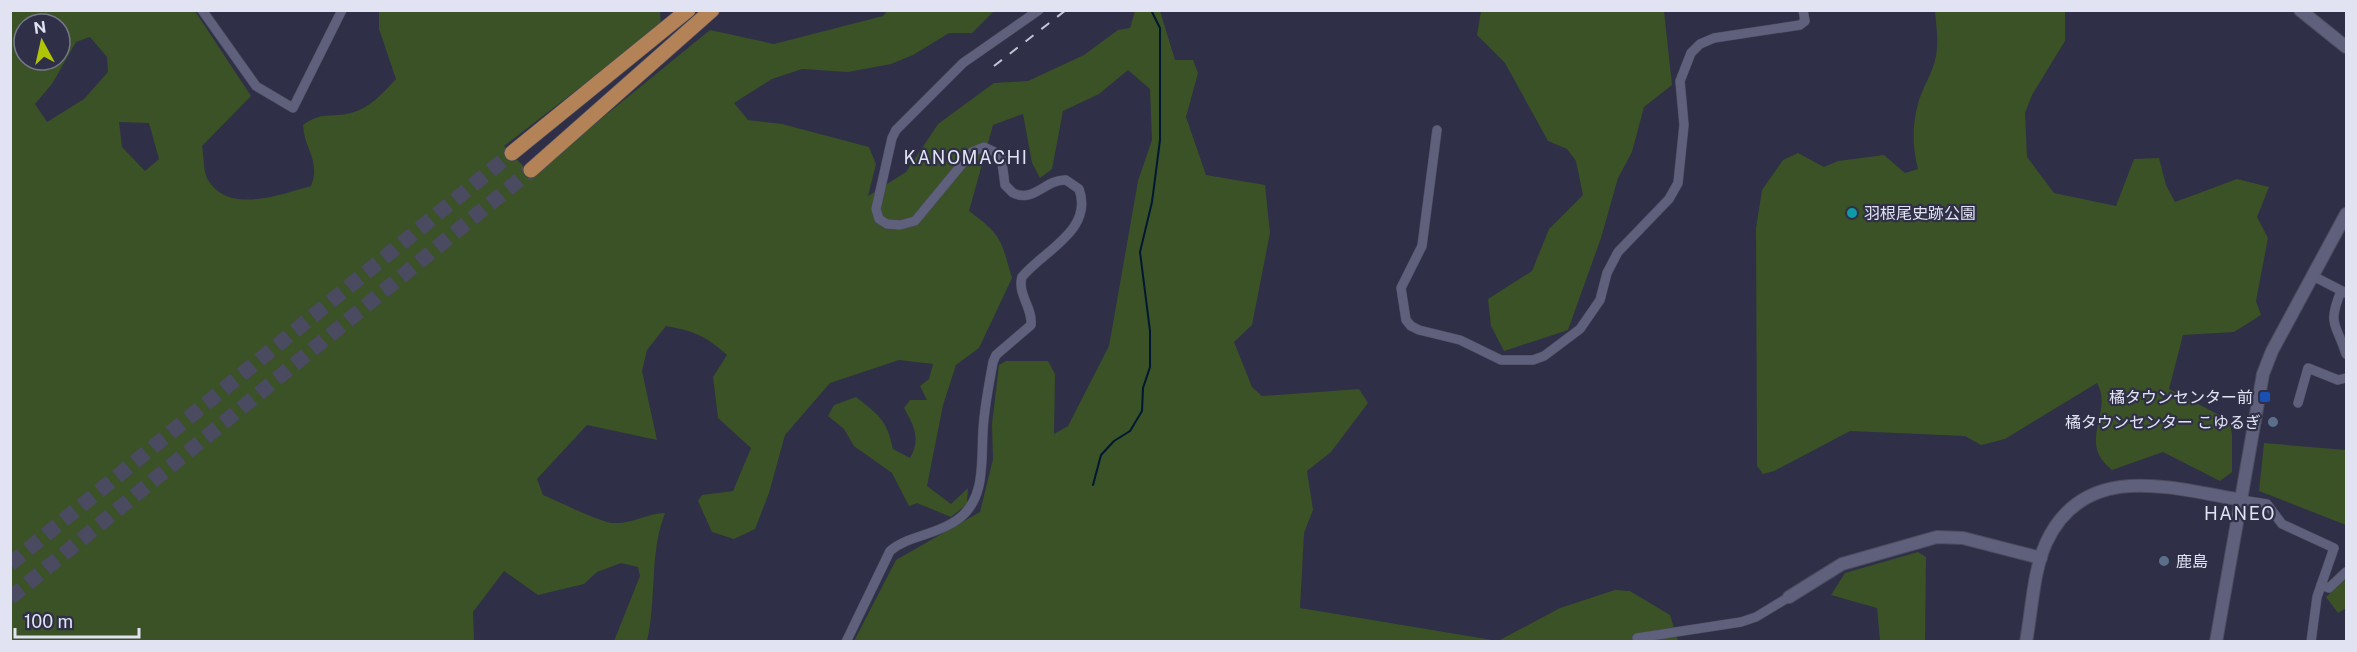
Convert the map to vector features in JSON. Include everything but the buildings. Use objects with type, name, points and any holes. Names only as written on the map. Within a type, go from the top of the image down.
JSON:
[{"type":"highway","points":[[512,153],[688,10]]},
{"type":"highway","points":[[531,170],[712,10]]},
{"type":"street","points":[[202,10],[256,86],[293,108],[342,10]]},
{"type":"street","points":[[846,642],[884,559],[890,551],[900,544],[951,524],[963,516],[975,500],[982,472],[983,431],[993,362],[996,355],[1031,325],[1031,312],[1020,286],[1022,277],[1065,240],[1082,208],[1079,189],[1066,180],[1052,182],[1031,195],[1013,193],[1005,184],[1000,155],[984,147],[972,152],[918,219],[900,225],[887,224],[879,219],[876,209],[892,138],[896,130],[963,63],[1039,10]]},
{"type":"street","points":[[1437,130],[1422,246],[1401,288],[1406,320],[1411,327],[1460,340],[1501,360],[1533,360],[1544,356],[1580,329],[1600,300],[1607,273],[1618,252],[1674,192],[1680,176],[1684,125],[1680,81],[1690,53],[1701,44],[1714,38],[1800,25],[1805,21],[1803,10]]},
{"type":"street","points":[[2300,10],[2346,48]]},
{"type":"street","points":[[2216,642],[2264,374],[2272,351],[2345,221]]},
{"type":"street","points":[[2313,276],[2344,292],[2332,314],[2333,325],[2346,354]]},
{"type":"street","points":[[2298,403],[2308,368],[2338,380],[2346,378]]},
{"type":"street","points":[[2026,642],[2041,558],[2046,543],[2063,518],[2086,498],[2115,486],[2149,483],[2267,504],[2282,524],[2334,548],[2322,585],[2311,642]]},
{"type":"street","points":[[1637,638],[1741,622],[1771,609],[1842,564],[1937,537],[1963,538],[2041,558]]},
{"type":"street","points":[[2322,585],[2330,588],[2346,572]]},
{"type":"green space","points":[[10,11],[195,11],[251,96],[202,146],[207,178],[216,190],[227,196],[255,199],[311,186],[314,169],[303,125],[321,116],[358,111],[376,99],[396,79],[379,29],[379,11],[660,11],[661,25],[504,146],[532,175],[710,30],[774,44],[883,16],[887,11],[994,11],[972,33],[949,33],[913,55],[891,64],[848,72],[802,69],[772,79],[734,103],[748,120],[782,124],[869,147],[876,164],[868,196],[906,172],[938,124],[994,83],[1028,81],[1084,55],[1118,30],[1130,28],[1135,11],[1160,11],[1175,60],[1193,60],[1198,73],[1186,117],[1206,175],[1265,185],[1270,233],[1252,325],[1234,342],[1252,387],[1262,396],[1359,389],[1368,403],[1331,452],[1307,471],[1313,510],[1304,533],[1300,608],[1498,641],[854,641],[896,560],[980,512],[993,459],[992,424],[999,365],[1006,361],[1048,361],[1055,374],[1054,434],[1068,426],[1109,346],[1138,181],[1152,140],[1150,89],[1128,70],[1099,94],[1063,111],[1052,169],[1040,178],[1032,163],[1023,114],[993,125],[969,211],[988,226],[999,239],[1012,278],[979,348],[956,365],[943,405],[927,486],[951,504],[968,488],[967,504],[951,517],[917,503],[909,506],[892,473],[854,446],[844,429],[828,416],[834,405],[856,397],[881,419],[888,431],[893,449],[910,458],[916,439],[911,421],[904,408],[910,400],[927,400],[920,386],[929,379],[933,364],[899,360],[830,383],[785,435],[769,493],[755,529],[734,539],[712,532],[698,501],[702,495],[733,491],[751,448],[718,418],[713,377],[727,355],[699,335],[666,326],[647,350],[642,371],[657,440],[587,425],[537,479],[543,495],[608,522],[627,522],[665,513],[657,544],[647,641],[614,641],[640,576],[638,567],[621,563],[597,572],[584,584],[538,595],[504,571],[473,612],[474,641],[11,641]],"holes":[[[119,122],[149,123],[159,159],[145,171],[122,147]]]},
{"type":"green space","points":[[1481,11],[1664,11],[1672,85],[1644,107],[1632,152],[1618,178],[1601,238],[1568,330],[1504,351],[1491,326],[1488,299],[1532,271],[1549,229],[1583,195],[1576,161],[1567,149],[1548,141],[1505,63],[1477,35]]},
{"type":"green space","points":[[1935,11],[2065,11],[2065,41],[2032,95],[2025,113],[2027,157],[2054,193],[2116,206],[2134,159],[2159,158],[2166,185],[2175,202],[2237,179],[2269,187],[2257,217],[2268,238],[2256,301],[2261,315],[2234,332],[2183,335],[2169,389],[2229,420],[2232,434],[2232,472],[2220,481],[2163,452],[2112,470],[2097,449],[2101,394],[2097,383],[2005,439],[1981,445],[1965,436],[1850,431],[1774,471],[1763,474],[1757,466],[1756,228],[1762,190],[1783,160],[1798,153],[1824,167],[1838,161],[1884,155],[1905,173],[1918,169],[1914,126],[1919,100],[1936,55]]},
{"type":"green space","points":[[2264,443],[2346,450],[2346,525],[2259,491]]},
{"type":"green space","points":[[1918,552],[1926,557],[1925,641],[1880,641],[1877,608],[1831,595],[1845,573]]},
{"type":"green space","points":[[2346,579],[2346,608],[2338,613],[2326,597]]},
{"type":"green space","points":[[1615,590],[1630,591],[1670,615],[1678,641],[1498,641],[1560,608]]},
{"type":"waterway","points":[[1093,485],[1101,455],[1114,441],[1130,431],[1142,411],[1143,388],[1150,367],[1150,331],[1140,252],[1152,202],[1160,140],[1160,28],[1151,10]]},
{"type":"tunnel","points":[[10,564],[512,153]]},
{"type":"tunnel","points":[[10,598],[531,170]]},
{"type":"railway","points":[[994,66],[1066,10]]},
{"type":"place","name":"羽根尾史跡公園","points":[[1852,213]]},
{"type":"place","name":"橘タウンセンター前","points":[[2265,397]]},
{"type":"place","name":"橘タウンセンター こゆるぎ","points":[[2273,422]]},
{"type":"place","name":"鹿島","points":[[2164,561]]},
{"type":"district","name":"KANOMACHI","points":[[966,157]]},
{"type":"district","name":"HANEO","points":[[2240,513]]}]
